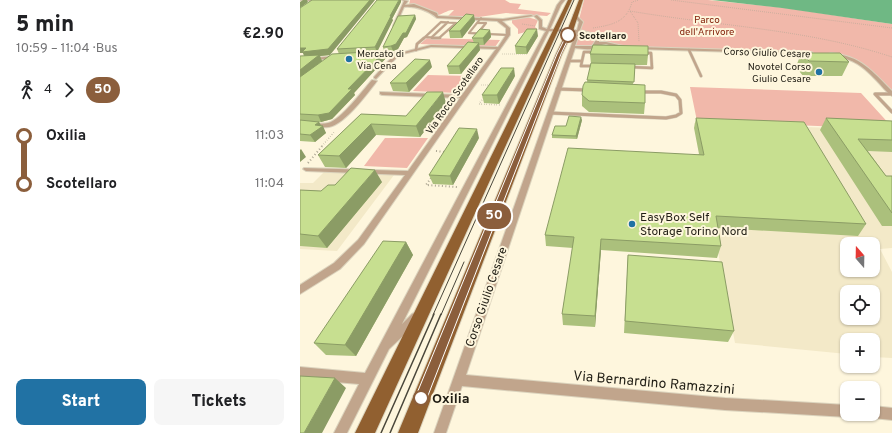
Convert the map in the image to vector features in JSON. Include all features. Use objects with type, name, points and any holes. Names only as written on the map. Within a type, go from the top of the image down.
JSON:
[{"type":"main road","points":[[365,433],[424,310],[551,30],[570,0]]},
{"type":"main road","name":"Corso Giulio Cesare","points":[[408,433],[559,54],[575,31],[575,15],[580,0]]},
{"type":"street","points":[[302,0],[315,0]]},
{"type":"street","points":[[310,4],[315,0]]},
{"type":"street","points":[[391,31],[404,6],[406,1],[404,0]]},
{"type":"street","points":[[340,433],[508,105],[535,54],[551,30],[554,16],[563,0]]},
{"type":"street","points":[[404,6],[413,5],[436,14],[437,17],[506,18]]},
{"type":"street","points":[[533,16],[541,20],[539,26],[540,28],[596,33],[609,44]]},
{"type":"street","points":[[480,18],[496,19],[554,16]]},
{"type":"street","points":[[496,19],[495,17],[506,18]]},
{"type":"street","points":[[496,19],[506,18]]},
{"type":"street","points":[[506,18],[510,30],[508,35]]},
{"type":"street","points":[[575,31],[591,35],[598,40],[598,48]]},
{"type":"street","name":"Corso Giulio Cesare","points":[[440,433],[568,61],[575,31]]},
{"type":"street","name":"Via Rocco Scotellaro","points":[[300,290],[332,270],[350,253],[410,173],[508,35]]},
{"type":"street","points":[[606,48],[609,44]]},
{"type":"street","points":[[572,47],[598,48],[606,48],[628,47],[609,44],[598,48]]},
{"type":"street","points":[[372,55],[380,52],[398,53],[434,46],[497,51]]},
{"type":"street","name":"Corso Giulio Cesare","points":[[636,48],[819,54]]},
{"type":"street","points":[[323,65],[336,53]]},
{"type":"street","points":[[300,123],[331,124],[355,103],[398,53]]},
{"type":"street","name":"Corso Giulio Cesare","points":[[827,54],[847,56],[859,61],[892,94]]},
{"type":"street","points":[[300,60],[343,57]]},
{"type":"street","points":[[382,93],[465,97]]},
{"type":"street","points":[[306,169],[410,173]]},
{"type":"street","points":[[383,349],[424,310]]},
{"type":"street","points":[[300,373],[368,379]]},
{"type":"street","name":"Via Bernardino Ramazzini","points":[[458,380],[724,404],[840,411]]},
{"type":"street","points":[[880,413],[892,414]]},
{"type":"lane","points":[[480,18],[469,32],[477,34],[508,35]]},
{"type":"lane","points":[[416,50],[416,46],[425,37],[441,22],[456,23],[439,38],[425,37]]},
{"type":"lane","points":[[432,37],[448,22]]},
{"type":"lane","points":[[477,23],[486,23],[477,34]]},
{"type":"lane","points":[[596,66],[581,66],[584,52],[598,48]]},
{"type":"lane","points":[[689,50],[701,76]]},
{"type":"lane","points":[[628,67],[652,68],[651,54],[636,53]]},
{"type":"lane","points":[[568,61],[582,61]]},
{"type":"lane","points":[[558,89],[589,90]]},
{"type":"lane","points":[[549,113],[666,118],[676,116],[681,113],[679,98],[675,95],[635,92]]},
{"type":"lane","points":[[892,94],[875,94],[892,112]]},
{"type":"path","points":[[636,48],[638,23],[630,11],[631,4],[639,0]]},
{"type":"path","points":[[671,0],[892,28]]},
{"type":"path","points":[[588,28],[612,24],[630,11],[665,18],[807,36],[867,48],[892,57]]},
{"type":"path","points":[[506,18],[522,24],[539,26]]},
{"type":"path","points":[[497,51],[535,54]]},
{"type":"path","points":[[473,84],[492,85]]},
{"type":"path","points":[[488,92],[479,104],[508,105]]},
{"type":"path","points":[[306,169],[304,168],[338,127],[334,127],[331,124]]},
{"type":"path","points":[[426,150],[448,152],[445,158]]},
{"type":"path","points":[[434,174],[426,186],[466,188]]},
{"type":"shaded area","points":[[712,0],[892,0],[892,24],[782,8]]},
{"type":"shaded area","points":[[694,123],[892,130],[892,248],[880,249],[892,272],[892,358],[880,357],[880,333],[840,333],[840,353],[735,343]]},
{"type":"shaded area","points":[[325,171],[394,175],[337,251],[300,249],[300,183],[313,183]]},
{"type":"green space","points":[[410,0],[505,0],[510,3],[521,4],[518,9],[551,13],[547,16],[506,13],[479,17],[448,16],[454,10],[449,10],[434,15],[409,5]]},
{"type":"green space","name":"Parco dell'Arrivore","points":[[584,0],[708,0],[786,8],[892,24],[892,94],[859,61],[847,56],[835,54],[572,47]]},
{"type":"green space","points":[[527,17],[538,20],[535,27],[537,29],[518,34],[518,29],[512,23],[512,20]]},
{"type":"green space","points":[[427,38],[500,40],[495,47],[420,44]]},
{"type":"green space","points":[[428,75],[469,76],[457,93],[413,91]]},
{"type":"green space","points":[[690,87],[861,93],[892,127],[892,129],[697,121]]},
{"type":"green space","points":[[385,138],[428,138],[407,168],[364,166]]},
{"type":"building","points":[[312,0],[370,0],[328,49],[302,52],[306,48],[300,48],[300,8]]},
{"type":"building","points":[[377,0],[399,0],[375,47],[337,49]]},
{"type":"building","points":[[466,14],[474,15],[460,31],[449,31]]},
{"type":"building","points":[[415,15],[406,33],[403,33],[396,44],[383,47],[398,16]]},
{"type":"building","points":[[480,29],[490,30],[483,38],[472,38]]},
{"type":"building","points":[[527,29],[537,29],[526,47],[515,46]]},
{"type":"building","points":[[468,42],[479,43],[459,66],[447,66]]},
{"type":"building","points":[[593,45],[648,46],[648,55],[590,54]]},
{"type":"building","points":[[385,51],[348,89],[352,89],[329,113],[318,115],[300,114],[300,77],[332,54]]},
{"type":"building","points":[[801,53],[840,53],[849,62],[809,61]]},
{"type":"building","points":[[319,55],[300,70],[300,56]]},
{"type":"building","points":[[415,59],[430,60],[406,83],[390,83]]},
{"type":"building","points":[[591,63],[635,64],[634,82],[587,80]]},
{"type":"building","points":[[501,68],[514,68],[497,95],[482,95]]},
{"type":"building","points":[[585,82],[645,85],[645,103],[589,101],[582,95]]},
{"type":"building","points":[[427,92],[443,92],[416,126],[371,124],[339,156],[318,155],[361,114],[406,116]]},
{"type":"building","points":[[569,116],[581,117],[576,136],[552,135],[555,126],[566,126]]},
{"type":"building","points":[[696,118],[804,122],[866,224],[716,216],[721,246],[601,239],[595,316],[562,314],[574,237],[545,235],[568,148],[704,155]]},
{"type":"building","points":[[826,118],[892,121],[892,140],[858,139],[886,176],[892,176],[892,213]]},
{"type":"building","points":[[300,120],[319,122],[315,125],[323,126],[310,135],[300,134]]},
{"type":"building","points":[[459,128],[477,129],[450,176],[429,175]]},
{"type":"building","points":[[351,168],[375,170],[318,236],[300,234],[300,190],[321,191],[328,185],[335,185]]},
{"type":"building","points":[[383,241],[406,242],[345,345],[314,343]]},
{"type":"building","points":[[628,255],[722,262],[734,331],[625,321]]},
{"type":"building","points":[[300,376],[335,378],[304,433],[300,433]]},
{"type":"tram line","points":[[433,315],[574,0]]},
{"type":"tram line","points":[[441,315],[464,262]]},
{"type":"tram line","points":[[381,433],[434,314]]},
{"type":"tram line","points":[[390,433],[441,314]]},
{"type":"bus line","name":"50","points":[[421,398],[559,54],[564,47],[568,35]]},
{"type":"place","name":"Scotellaro","points":[[568,35]]},
{"type":"place","name":"Mercato di Via Cena","points":[[349,59]]},
{"type":"place","name":"Novotel Corso Giulio Cesare","points":[[819,72]]},
{"type":"place","name":"EasyBox Self Storage Torino Nord","points":[[632,224]]},
{"type":"place","name":"Oxilia","points":[[421,398]]}]
